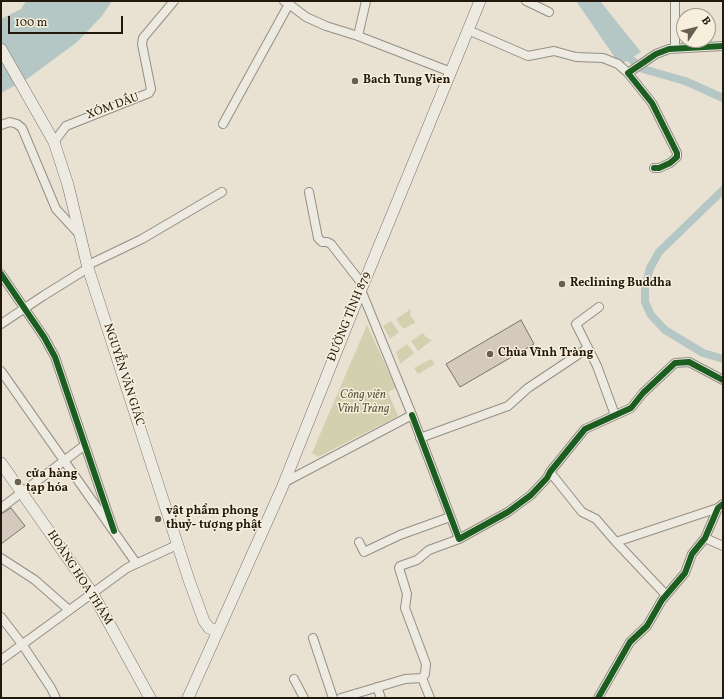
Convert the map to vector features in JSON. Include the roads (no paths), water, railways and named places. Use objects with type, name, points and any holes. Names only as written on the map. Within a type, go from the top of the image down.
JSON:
[{"type":"main road","name":"ĐƯỜNG TỈNH 879","points":[[188,698],[285,482],[292,459],[480,1]]},
{"type":"main road","name":"NGUYỄN VĂN GIÁC","points":[[1,49],[54,142],[68,185],[88,267],[177,545],[204,621],[209,628],[217,631]]},
{"type":"main road","name":"HOÀNG HOA THÁM","points":[[1,463],[93,594],[150,698]]},
{"type":"street","name":"XÓM DẦU","points":[[54,142],[66,126],[149,94],[151,89],[142,44],[144,38],[174,1]]},
{"type":"street","points":[[358,36],[366,1]]},
{"type":"street","points":[[526,1],[550,12]]},
{"type":"street","points":[[675,1],[675,48]]},
{"type":"street","points":[[223,124],[287,3],[306,17],[326,26],[358,36],[451,72]]},
{"type":"street","points":[[468,30],[528,56],[554,51],[576,57],[603,58],[618,64],[629,73],[652,103],[677,153],[677,156],[670,163],[659,168],[654,168]]},
{"type":"street","points":[[629,73],[656,54],[675,48],[723,46]]},
{"type":"street","points":[[1,124],[10,122],[17,124],[22,128],[56,209],[81,235]]},
{"type":"street","points":[[1,324],[88,267],[142,239],[222,192]]},
{"type":"street","points":[[309,192],[318,238],[322,242],[331,244],[362,288],[459,539]]},
{"type":"street","points":[[1,274],[55,356],[114,531]]},
{"type":"street","points":[[599,307],[576,324],[588,348],[615,415]]},
{"type":"street","points":[[420,438],[508,406],[528,388],[588,348]]},
{"type":"street","points":[[422,678],[425,674],[426,664],[405,608],[407,594],[399,568],[417,560],[430,550],[459,539],[508,512],[531,495],[547,478],[550,472],[585,429],[631,408],[643,393],[675,363],[689,362],[723,380]]},
{"type":"street","points":[[1,371],[136,563]]},
{"type":"street","points":[[285,482],[412,415]]},
{"type":"street","points":[[1,508],[85,445]]},
{"type":"street","points":[[550,472],[582,512],[596,519],[666,595]]},
{"type":"street","points":[[616,542],[721,506]]},
{"type":"street","points":[[598,698],[630,642],[647,626],[666,595],[685,572],[692,554],[705,538],[721,506]]},
{"type":"street","points":[[359,542],[364,552],[400,535],[450,517]]},
{"type":"street","points":[[705,538],[723,546]]},
{"type":"street","points":[[1,660],[136,563],[177,545]]},
{"type":"street","points":[[1,558],[35,580],[69,610]]},
{"type":"street","points":[[1,617],[22,644],[52,688],[56,698]]},
{"type":"street","points":[[313,638],[333,698]]},
{"type":"street","points":[[341,698],[405,678],[422,678]]},
{"type":"street","points":[[422,678],[430,698]]},
{"type":"street","points":[[294,679],[304,698]]},
{"type":"street","points":[[377,687],[381,698]]},
{"type":"waterway","points":[[622,52],[643,69],[685,81],[723,98]]},
{"type":"waterway","points":[[723,190],[659,252],[650,268],[645,287],[645,302],[651,315],[665,330],[703,353],[723,359]]},
{"type":"place","name":"Bach Tung Vien","points":[[355,81]]},
{"type":"place","name":"Reclining Buddha","points":[[562,284]]},
{"type":"place","name":"Chùa Vĩnh Tràng","points":[[490,354]]},
{"type":"place","name":"cửa hàng tạp hóa","points":[[18,482]]},
{"type":"place","name":"vật phẩm phong thuỷ- tượng phật","points":[[158,519]]},
{"type":"park label","name":"Công viên Vĩnh Tràng","points":[[363,403]]}]
